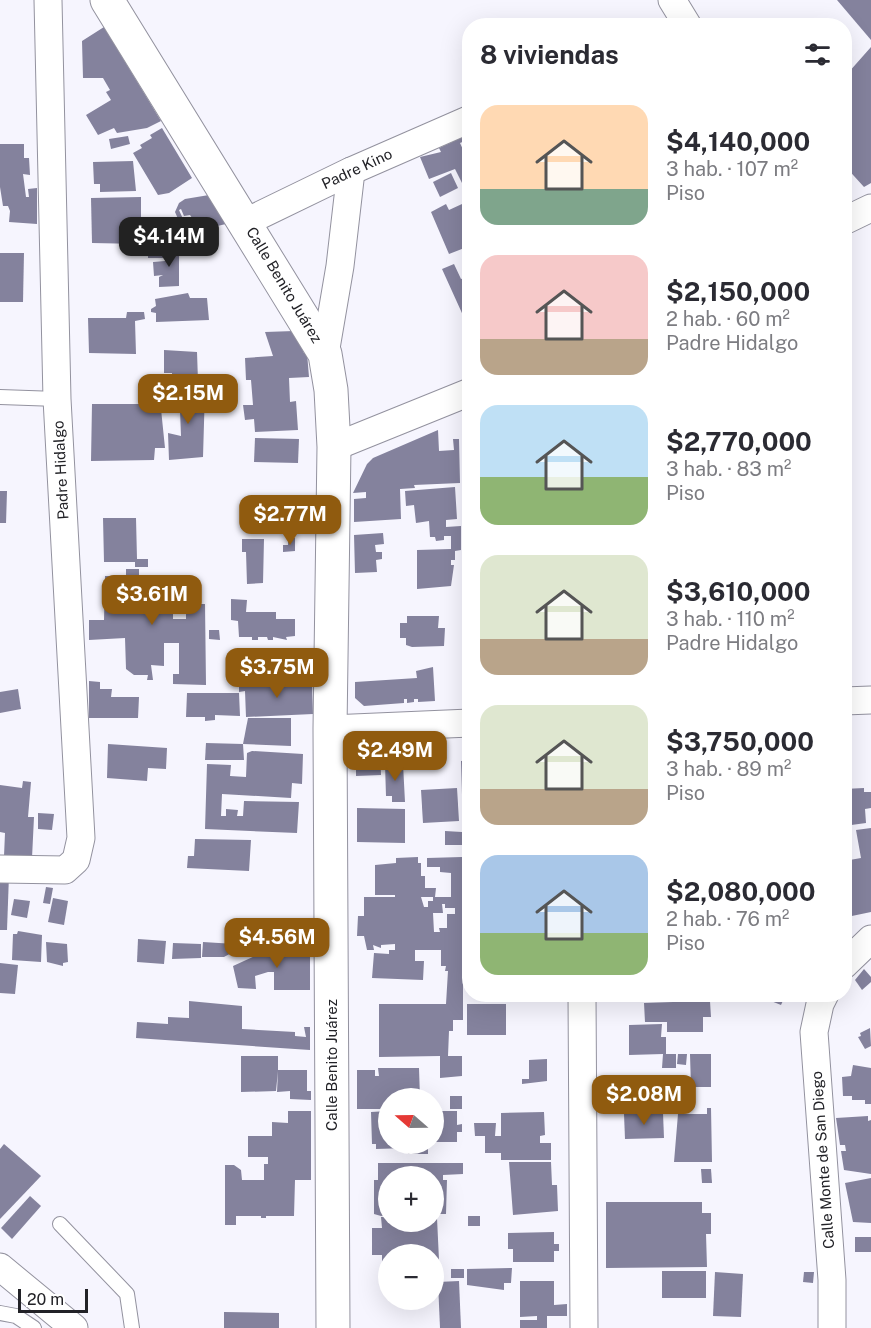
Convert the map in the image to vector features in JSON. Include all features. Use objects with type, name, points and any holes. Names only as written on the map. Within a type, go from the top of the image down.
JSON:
[{"type":"street","name":"Padre Hidalgo","points":[[0,869],[65,870],[75,860],[81,838],[57,399],[48,0]]},
{"type":"street","name":"Calle Benito Juárez","points":[[107,0],[246,222],[325,354],[331,390],[334,447],[330,729],[333,1328]]},
{"type":"street","name":"Padre Kino","points":[[246,222],[351,171],[462,122]]},
{"type":"street","points":[[325,354],[340,266],[351,171]]},
{"type":"street","points":[[334,447],[462,396]]},
{"type":"street","points":[[852,701],[871,700]]},
{"type":"street","points":[[330,729],[462,723]]},
{"type":"street","points":[[852,957],[871,939]]},
{"type":"street","points":[[582,1002],[584,1328]]},
{"type":"street","name":"Calle Monte de San Diego","points":[[820,1002],[814,1032],[832,1280],[832,1328]]},
{"type":"street","points":[[0,1267],[62,1325]]},
{"type":"lane","points":[[0,397],[57,399]]},
{"type":"lane","points":[[60,1224],[127,1294],[132,1328]]},
{"type":"lane","points":[[0,1313],[16,1316],[34,1328]]},
{"type":"building","points":[[837,0],[871,0],[871,40]]},
{"type":"building","points":[[104,27],[161,121],[147,128],[117,133],[114,128],[98,135],[86,115],[111,100],[106,92],[110,90],[103,78],[83,78],[82,41]]},
{"type":"building","points":[[871,47],[871,183],[864,187],[852,174],[852,68]]},
{"type":"building","points":[[162,128],[192,178],[169,193],[158,195],[133,153],[142,148],[140,145],[152,138],[150,135]]},
{"type":"building","points":[[128,136],[130,144],[111,149],[109,139]]},
{"type":"building","points":[[462,137],[460,143],[462,183],[455,169],[429,179],[420,157],[441,152],[439,148]]},
{"type":"building","points":[[0,144],[24,144],[24,158],[29,158],[30,175],[23,174],[26,197],[29,197],[28,189],[37,188],[37,224],[9,222],[10,211],[8,206],[3,206],[0,187]]},
{"type":"building","points":[[133,161],[136,191],[100,192],[100,184],[94,184],[93,162]]},
{"type":"building","points":[[451,173],[458,188],[440,197],[433,182]]},
{"type":"building","points":[[209,195],[226,224],[213,227],[210,221],[197,225],[190,215],[184,216],[181,209],[179,210],[183,219],[179,221],[175,212],[179,203],[185,199]]},
{"type":"building","points":[[141,197],[141,244],[92,243],[91,198]]},
{"type":"building","points":[[446,204],[449,210],[462,204],[462,249],[449,254],[431,212]]},
{"type":"building","points":[[162,245],[163,258],[148,258],[148,246]]},
{"type":"building","points":[[165,245],[179,245],[179,286],[159,287],[159,277],[163,275],[154,276],[153,262],[165,261]]},
{"type":"building","points":[[0,253],[24,253],[23,302],[0,302]]},
{"type":"building","points":[[454,264],[462,279],[462,313],[442,269]]},
{"type":"building","points":[[188,293],[190,298],[207,298],[209,320],[156,322],[156,313],[151,312],[151,309],[156,306],[155,299]]},
{"type":"building","points":[[127,312],[144,312],[145,319],[135,321],[136,354],[89,353],[88,318],[126,318]]},
{"type":"building","points":[[294,331],[304,353],[307,353],[309,377],[289,378],[290,402],[296,401],[298,430],[255,432],[254,419],[245,420],[243,405],[253,405],[251,380],[246,380],[245,358],[273,356],[265,332]]},
{"type":"building","points":[[164,350],[197,352],[198,381],[172,380],[172,373],[164,373]]},
{"type":"building","points":[[189,389],[205,389],[203,457],[169,460],[168,433],[181,436],[180,410],[185,410],[185,405],[165,404],[165,393],[189,393]]},
{"type":"building","points":[[92,404],[154,404],[154,409],[161,409],[165,448],[155,448],[154,460],[91,461]]},
{"type":"building","points":[[438,430],[439,451],[454,450],[453,439],[459,439],[460,483],[414,485],[415,488],[400,489],[401,519],[354,522],[354,499],[366,498],[366,492],[353,493],[367,464],[373,458]]},
{"type":"building","points":[[255,438],[299,439],[298,463],[254,462]]},
{"type":"building","points":[[455,487],[457,519],[446,520],[446,527],[461,526],[461,550],[455,551],[455,560],[451,560],[451,565],[454,565],[451,586],[417,589],[417,550],[451,549],[451,536],[444,536],[444,540],[436,541],[435,537],[430,537],[429,521],[416,523],[414,505],[406,506],[405,491]]},
{"type":"building","points":[[0,491],[7,491],[6,523],[0,523]]},
{"type":"building","points":[[103,518],[136,518],[137,559],[148,559],[148,567],[135,567],[135,562],[104,562]]},
{"type":"building","points":[[383,533],[384,544],[375,545],[376,552],[382,552],[382,559],[376,560],[377,572],[355,573],[354,535]]},
{"type":"building","points":[[288,538],[295,538],[295,551],[283,552],[283,545],[288,545]]},
{"type":"building","points":[[242,539],[264,539],[263,583],[247,584],[246,552],[242,552]]},
{"type":"building","points":[[126,569],[139,569],[139,576],[171,576],[170,601],[173,601],[173,619],[186,619],[186,609],[197,609],[197,604],[205,604],[206,685],[173,684],[173,674],[179,674],[179,643],[164,643],[164,666],[151,665],[153,680],[147,680],[148,675],[134,675],[126,669],[125,638],[89,640],[89,620],[104,620],[105,576],[126,576]]},
{"type":"building","points":[[231,599],[247,600],[246,612],[276,612],[276,619],[295,619],[295,636],[286,637],[287,640],[273,637],[273,640],[268,640],[267,637],[258,637],[258,640],[252,640],[252,637],[239,637],[238,621],[231,620]]},
{"type":"building","points":[[407,616],[439,616],[438,628],[445,628],[444,646],[412,647],[406,645],[406,638],[400,638],[400,623],[407,623]]},
{"type":"building","points":[[209,630],[219,630],[220,640],[209,639]]},
{"type":"building","points":[[433,667],[435,701],[418,702],[418,699],[414,699],[414,702],[407,703],[407,699],[404,699],[404,703],[364,706],[355,698],[355,682],[417,678],[416,671]]},
{"type":"building","points":[[239,679],[248,679],[248,684],[312,683],[313,714],[246,717],[245,691],[239,692]]},
{"type":"building","points":[[89,681],[100,682],[100,689],[112,689],[111,697],[139,697],[138,718],[89,718]]},
{"type":"building","points":[[18,689],[21,709],[0,713],[0,692]]},
{"type":"building","points":[[187,693],[239,693],[240,716],[215,715],[215,720],[205,721],[205,717],[186,717]]},
{"type":"building","points":[[248,718],[291,718],[291,746],[243,744]]},
{"type":"building","points":[[206,743],[243,744],[244,760],[205,760]]},
{"type":"building","points":[[108,744],[167,748],[166,769],[148,768],[147,781],[107,778]]},
{"type":"building","points":[[380,747],[381,775],[356,776],[356,749]]},
{"type":"building","points":[[252,751],[303,754],[302,784],[292,783],[291,798],[222,794],[221,816],[226,816],[226,809],[238,810],[237,816],[243,816],[244,801],[299,802],[297,833],[205,829],[207,764],[231,765],[230,776],[246,777],[247,753]]},
{"type":"building","points":[[385,764],[403,764],[405,802],[392,802],[392,796],[386,796]]},
{"type":"building","points":[[23,781],[31,782],[28,817],[34,817],[32,858],[4,856],[5,833],[0,832],[0,785],[22,788]]},
{"type":"building","points":[[457,788],[459,821],[423,823],[421,790]]},
{"type":"building","points":[[864,788],[864,792],[871,792],[871,808],[865,809],[866,823],[852,825],[852,789]]},
{"type":"building","points":[[357,808],[405,809],[405,843],[357,842]]},
{"type":"building","points":[[38,813],[54,814],[52,830],[38,829]]},
{"type":"building","points":[[871,828],[871,912],[852,916],[852,860],[861,858],[856,830]]},
{"type":"building","points":[[445,831],[462,832],[462,845],[445,845]]},
{"type":"building","points":[[195,839],[251,840],[249,871],[187,868],[188,856],[194,856]]},
{"type":"building","points":[[418,857],[418,863],[421,863],[421,876],[425,876],[425,888],[436,888],[435,897],[451,897],[451,873],[440,872],[440,867],[427,867],[427,858],[462,857],[463,1020],[453,1020],[453,1031],[449,1031],[448,1056],[462,1056],[462,1076],[440,1078],[440,1056],[379,1057],[379,1004],[446,1004],[448,971],[445,971],[446,966],[441,966],[441,950],[415,950],[415,961],[424,961],[423,980],[372,978],[374,953],[389,954],[389,950],[395,950],[395,944],[381,945],[381,948],[373,945],[374,950],[367,950],[364,936],[357,936],[358,916],[364,916],[364,897],[395,897],[395,895],[375,895],[375,865],[396,863],[396,858]],"holes":[[[421,897],[433,897],[433,901],[428,901],[428,907],[424,907]],[[442,904],[445,904],[445,908],[455,908],[455,914],[447,914],[447,928],[439,928],[440,932],[434,932],[433,913],[443,913]]]},
{"type":"building","points":[[0,875],[9,875],[7,930],[0,930]]},
{"type":"building","points":[[46,887],[53,888],[50,904],[43,903]]},
{"type":"building","points":[[53,898],[68,901],[64,925],[48,922]]},
{"type":"building","points":[[14,899],[30,901],[27,918],[11,915]]},
{"type":"building","points":[[18,931],[42,935],[41,962],[12,960],[13,934],[17,934]]},
{"type":"building","points":[[138,939],[166,941],[164,964],[137,962]]},
{"type":"building","points":[[46,942],[67,944],[68,962],[63,963],[63,966],[47,962]]},
{"type":"building","points":[[203,942],[235,944],[235,951],[224,957],[202,957]]},
{"type":"building","points":[[173,943],[201,944],[201,958],[172,959]]},
{"type":"building","points":[[280,948],[310,948],[310,990],[274,990],[274,972],[255,976],[256,989],[238,988],[233,966],[268,950],[280,950]]},
{"type":"building","points":[[0,963],[18,965],[15,994],[0,993]]},
{"type":"building","points":[[864,969],[871,977],[871,982],[862,990],[855,980]]},
{"type":"building","points":[[189,1001],[242,1006],[242,1029],[295,1032],[295,1036],[306,1037],[304,1027],[310,1027],[310,1050],[136,1038],[137,1022],[168,1024],[168,1017],[189,1018]]},
{"type":"building","points":[[710,1002],[711,1017],[703,1017],[703,1032],[667,1032],[667,1022],[645,1022],[644,1003]]},
{"type":"building","points":[[467,1004],[506,1004],[506,1035],[467,1035]]},
{"type":"building","points":[[662,1024],[661,1037],[666,1037],[666,1054],[676,1054],[676,1068],[662,1068],[663,1054],[629,1055],[629,1025]]},
{"type":"building","points":[[870,1028],[871,1046],[865,1049],[858,1037],[861,1036],[860,1033]]},
{"type":"building","points":[[678,1054],[687,1054],[686,1065],[677,1064]]},
{"type":"building","points":[[690,1054],[711,1054],[711,1087],[691,1087]]},
{"type":"building","points":[[241,1056],[278,1056],[278,1070],[307,1070],[307,1091],[311,1091],[311,1100],[290,1099],[290,1091],[277,1092],[278,1071],[276,1091],[241,1092]]},
{"type":"building","points":[[547,1059],[547,1081],[522,1084],[522,1079],[529,1079],[529,1060]]},
{"type":"building","points":[[853,1065],[871,1068],[871,1104],[865,1104],[865,1100],[852,1100],[852,1096],[843,1096],[842,1077],[851,1076]]},
{"type":"building","points":[[378,1068],[419,1068],[420,1088],[378,1088],[378,1109],[357,1109],[357,1070],[375,1070],[375,1076],[379,1076]]},
{"type":"building","points":[[620,1076],[661,1077],[660,1107],[619,1107]]},
{"type":"building","points":[[450,1096],[462,1096],[462,1109],[450,1109]]},
{"type":"building","points":[[707,1108],[711,1108],[712,1162],[674,1162],[678,1114],[707,1114]]},
{"type":"building","points":[[288,1111],[311,1111],[311,1180],[295,1180],[294,1216],[261,1218],[261,1216],[236,1216],[236,1225],[225,1225],[225,1165],[234,1165],[241,1170],[242,1180],[264,1180],[264,1164],[268,1164],[268,1157],[248,1157],[248,1136],[272,1136],[272,1122],[288,1123]]},
{"type":"building","points":[[444,1111],[457,1111],[457,1125],[462,1124],[462,1132],[457,1132],[457,1142],[444,1142]]},
{"type":"building","points":[[371,1112],[378,1112],[378,1149],[376,1149],[376,1144],[372,1144]]},
{"type":"building","points":[[544,1112],[545,1135],[540,1136],[540,1143],[551,1143],[551,1160],[501,1160],[501,1153],[485,1153],[485,1136],[475,1136],[474,1123],[496,1123],[495,1136],[501,1136],[501,1113]]},
{"type":"building","points":[[663,1113],[664,1138],[625,1139],[624,1114]]},
{"type":"building","points":[[868,1116],[868,1121],[871,1120],[871,1174],[844,1170],[841,1151],[846,1151],[845,1145],[840,1145],[836,1118]]},
{"type":"building","points":[[4,1144],[41,1176],[0,1219],[0,1149]]},
{"type":"building","points":[[509,1162],[551,1162],[552,1185],[557,1185],[558,1211],[513,1215]]},
{"type":"building","points":[[378,1163],[463,1163],[463,1174],[444,1175],[444,1166],[378,1166]]},
{"type":"building","points":[[701,1169],[711,1169],[712,1183],[702,1183]]},
{"type":"building","points":[[871,1178],[871,1223],[853,1222],[845,1183]]},
{"type":"building","points":[[374,1180],[378,1180],[378,1215],[374,1214]]},
{"type":"building","points":[[444,1180],[447,1180],[446,1214],[444,1214]]},
{"type":"building","points":[[30,1196],[41,1206],[12,1239],[1,1228]]},
{"type":"building","points":[[606,1202],[702,1202],[702,1213],[711,1213],[711,1234],[706,1234],[707,1267],[606,1268]]},
{"type":"building","points":[[468,1216],[480,1216],[480,1226],[468,1226]]},
{"type":"building","points":[[372,1228],[378,1228],[378,1232],[438,1232],[438,1244],[378,1244],[378,1255],[372,1255]]},
{"type":"building","points":[[554,1232],[554,1244],[559,1244],[559,1251],[554,1251],[554,1262],[513,1262],[513,1249],[508,1249],[508,1233]]},
{"type":"building","points":[[855,1237],[871,1237],[871,1252],[855,1252]]},
{"type":"building","points":[[512,1268],[511,1283],[504,1283],[504,1290],[467,1285],[467,1269]]},
{"type":"building","points":[[451,1269],[464,1269],[464,1278],[451,1278]]},
{"type":"building","points":[[662,1271],[706,1271],[706,1298],[662,1298]]},
{"type":"building","points":[[715,1272],[743,1274],[741,1317],[713,1316]]},
{"type":"building","points":[[804,1272],[814,1272],[813,1283],[803,1282]]},
{"type":"building","points":[[459,1281],[461,1328],[440,1328],[439,1310],[444,1310],[444,1282]]},
{"type":"building","points":[[520,1281],[554,1281],[554,1305],[567,1304],[567,1316],[547,1316],[547,1328],[520,1328],[520,1320],[537,1320],[537,1316],[520,1317]]},
{"type":"building","points":[[224,1312],[279,1313],[279,1328],[224,1328]]}]
